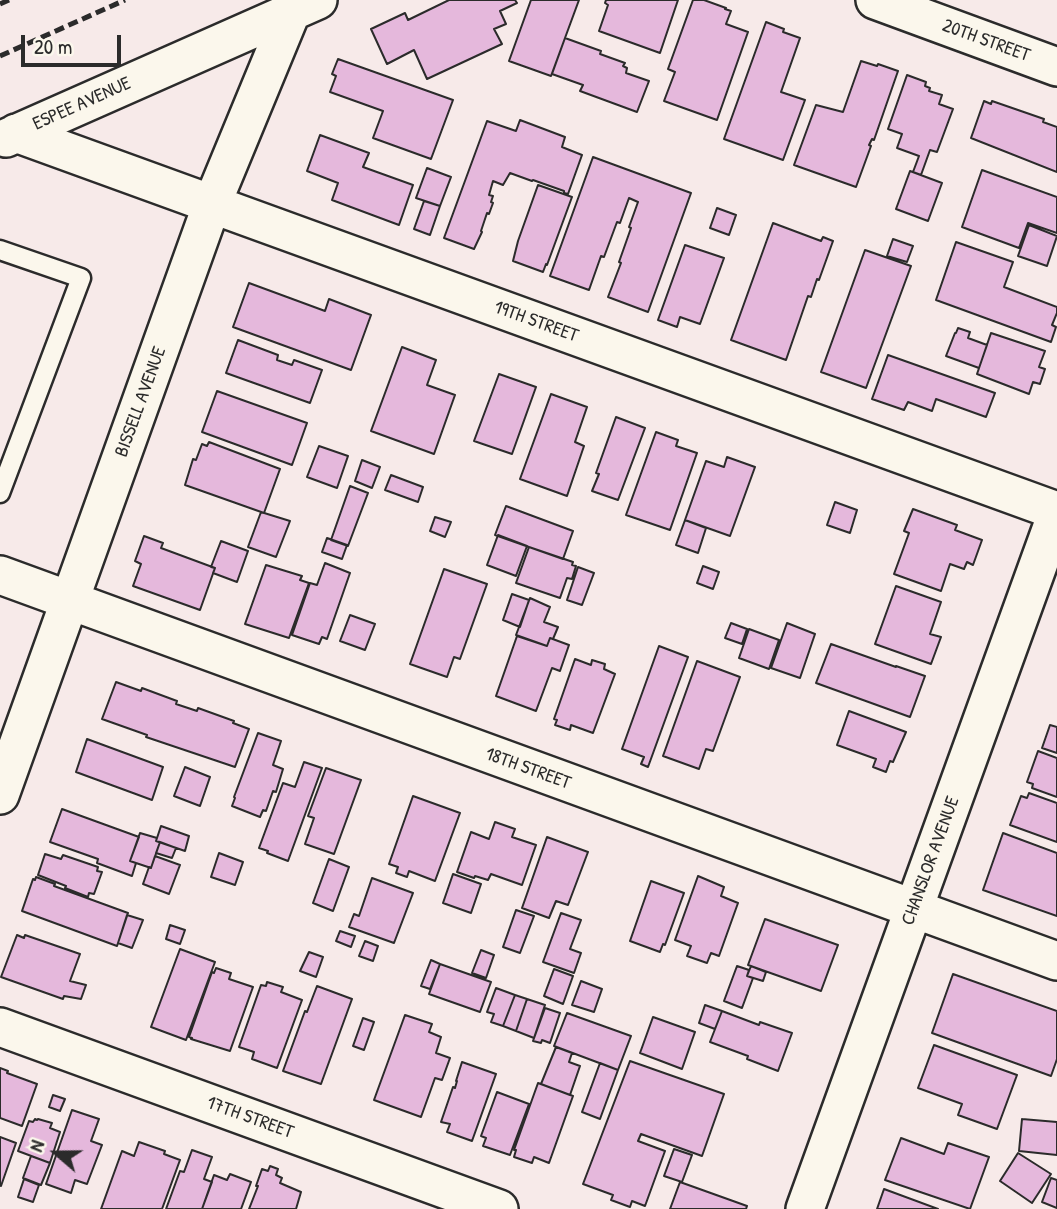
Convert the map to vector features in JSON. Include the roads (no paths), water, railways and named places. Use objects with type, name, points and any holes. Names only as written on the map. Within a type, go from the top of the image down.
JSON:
[{"type":"street","name":"20TH STREET","points":[[875,0],[1057,67]]},
{"type":"street","name":"ESPEE AVENUE","points":[[8,137],[305,6]]},
{"type":"street","name":"BISSELL AVENUE","points":[[0,795],[212,204],[305,6]]},
{"type":"street","name":"19TH STREET","points":[[8,137],[212,204],[1057,512]]},
{"type":"street","name":"CHANSLOR AVENUE","points":[[805,1209],[1057,512]]},
{"type":"street","name":"18TH STREET","points":[[0,575],[1057,961]]},
{"type":"street","name":"17TH STREET","points":[[0,1027],[499,1209]]},
{"type":"lane","points":[[0,250],[81,278],[0,493]]},
{"type":"railway","points":[[0,4],[9,0]]},
{"type":"railway","points":[[0,56],[125,0]]}]
